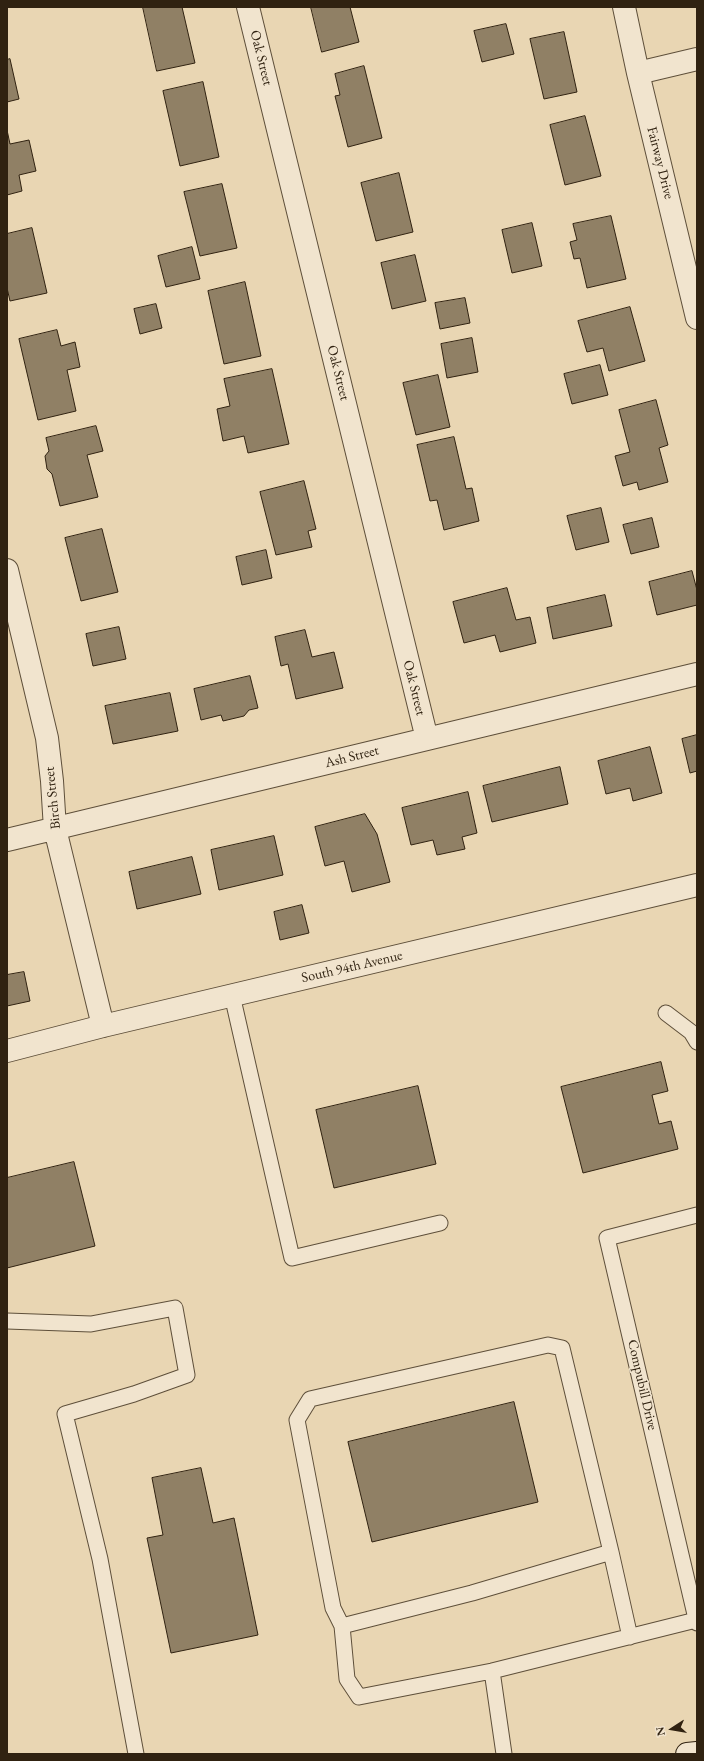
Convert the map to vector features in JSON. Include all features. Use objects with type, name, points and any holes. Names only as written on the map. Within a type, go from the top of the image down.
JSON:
[{"type":"street","name":"Oak Street","points":[[248,7],[427,739]]},
{"type":"street","name":"Fairway Drive","points":[[624,7],[638,73],[697,318]]},
{"type":"street","points":[[638,73],[697,59]]},
{"type":"street","name":"Birch Street","points":[[7,570],[47,738],[52,781],[55,829],[103,1026]]},
{"type":"street","name":"Ash Street","points":[[7,840],[697,674]]},
{"type":"street","name":"South 94th Avenue","points":[[7,1051],[103,1026],[697,885]]},
{"type":"street","points":[[687,1754],[697,1753]]},
{"type":"lane","points":[[232,995],[292,1258],[440,1223]]},
{"type":"lane","points":[[666,1013],[691,1032],[697,1042]]},
{"type":"lane","name":"Compubill Drive","points":[[697,1215],[607,1238],[697,1622]]},
{"type":"lane","points":[[7,1321],[91,1324],[175,1308],[187,1375],[134,1394],[66,1414],[100,1559],[136,1754]]},
{"type":"lane","points":[[630,1637],[612,1552],[562,1348],[548,1345],[310,1399],[297,1420],[333,1608],[342,1626],[347,1679],[360,1697],[492,1671],[697,1622]]},
{"type":"lane","points":[[342,1626],[472,1593],[612,1552]]},
{"type":"lane","points":[[492,1671],[504,1754]]},
{"type":"building","points":[[143,7],[182,7],[195,63],[157,71]]},
{"type":"building","points":[[311,7],[350,7],[359,42],[322,52]]},
{"type":"building","points":[[506,24],[514,54],[482,62],[474,31]]},
{"type":"building","points":[[564,32],[577,92],[544,99],[530,39]]},
{"type":"building","points":[[10,59],[19,99],[7,102],[7,60]]},
{"type":"building","points":[[364,66],[382,138],[348,147],[335,96],[340,95],[335,74]]},
{"type":"building","points":[[203,82],[219,157],[180,166],[163,91]]},
{"type":"building","points":[[585,116],[601,176],[565,185],[550,125]]},
{"type":"building","points":[[7,130],[10,144],[29,140],[36,171],[19,175],[22,191],[7,195]]},
{"type":"building","points":[[399,173],[413,232],[376,241],[361,183]]},
{"type":"building","points":[[222,184],[237,248],[200,256],[184,192]]},
{"type":"building","points":[[611,216],[626,279],[587,288],[580,258],[574,259],[570,242],[577,240],[573,224]]},
{"type":"building","points":[[532,223],[542,266],[512,273],[502,230]]},
{"type":"building","points":[[32,228],[47,293],[10,301],[7,288],[7,234]]},
{"type":"building","points":[[192,247],[200,279],[166,287],[158,256]]},
{"type":"building","points":[[415,255],[426,301],[392,309],[381,263]]},
{"type":"building","points":[[245,282],[261,356],[224,364],[208,291]]},
{"type":"building","points":[[465,298],[470,323],[440,329],[435,303]]},
{"type":"building","points":[[156,304],[162,328],[140,334],[134,309]]},
{"type":"building","points":[[630,307],[645,361],[609,371],[603,348],[587,352],[578,321]]},
{"type":"building","points":[[57,330],[61,346],[75,342],[80,367],[67,370],[76,411],[38,420],[19,339]]},
{"type":"building","points":[[472,338],[478,372],[447,378],[441,344]]},
{"type":"building","points":[[600,365],[608,395],[572,404],[564,374]]},
{"type":"building","points":[[272,369],[289,444],[248,453],[244,436],[223,441],[217,409],[230,406],[224,379]]},
{"type":"building","points":[[438,375],[450,427],[416,435],[403,383]]},
{"type":"building","points":[[656,400],[668,445],[659,448],[668,482],[639,490],[637,482],[623,486],[615,456],[630,452],[619,410]]},
{"type":"building","points":[[96,426],[103,451],[87,455],[98,497],[60,506],[52,474],[47,469],[45,456],[49,451],[46,438]]},
{"type":"building","points":[[454,437],[466,489],[472,488],[479,521],[444,530],[437,500],[430,501],[417,445]]},
{"type":"building","points":[[304,481],[316,529],[308,531],[312,547],[276,555],[260,492]]},
{"type":"building","points":[[601,508],[609,542],[576,550],[567,516]]},
{"type":"building","points":[[652,518],[659,547],[631,554],[623,525]]},
{"type":"building","points":[[102,529],[118,592],[81,601],[65,538]]},
{"type":"building","points":[[266,550],[272,578],[242,585],[236,557]]},
{"type":"building","points":[[692,571],[697,590],[697,605],[657,615],[649,582]]},
{"type":"building","points":[[507,588],[516,620],[530,617],[536,643],[500,652],[495,635],[464,643],[453,602]]},
{"type":"building","points":[[605,595],[612,626],[553,639],[547,608]]},
{"type":"building","points":[[119,627],[126,659],[93,666],[86,634]]},
{"type":"building","points":[[305,630],[312,657],[334,652],[343,688],[296,699],[288,664],[281,666],[275,637]]},
{"type":"building","points":[[250,676],[258,708],[249,710],[244,716],[223,721],[221,715],[201,720],[194,689]]},
{"type":"building","points":[[170,693],[178,731],[113,744],[105,706]]},
{"type":"building","points":[[697,735],[697,771],[690,773],[682,739]]},
{"type":"building","points":[[650,747],[662,793],[633,801],[630,788],[606,794],[598,761]]},
{"type":"building","points":[[560,767],[568,804],[492,822],[483,786]]},
{"type":"building","points":[[468,792],[477,833],[462,837],[465,849],[437,855],[433,840],[411,845],[402,808]]},
{"type":"building","points":[[365,814],[377,834],[390,882],[352,892],[344,861],[325,866],[315,827]]},
{"type":"building","points":[[274,836],[283,875],[219,890],[211,850]]},
{"type":"building","points":[[192,857],[201,894],[137,909],[129,872]]},
{"type":"building","points":[[302,905],[309,933],[280,940],[274,912]]},
{"type":"building","points":[[24,972],[30,1001],[7,1006],[7,975]]},
{"type":"building","points":[[661,1062],[668,1091],[652,1095],[659,1124],[671,1121],[678,1149],[583,1173],[561,1087]]},
{"type":"building","points":[[418,1086],[436,1164],[334,1188],[316,1110]]},
{"type":"building","points":[[74,1162],[95,1246],[7,1268],[7,1178]]},
{"type":"building","points":[[514,1402],[538,1502],[372,1542],[348,1442]]},
{"type":"building","points":[[201,1468],[213,1523],[234,1518],[258,1635],[171,1653],[147,1538],[163,1535],[152,1478]]}]
